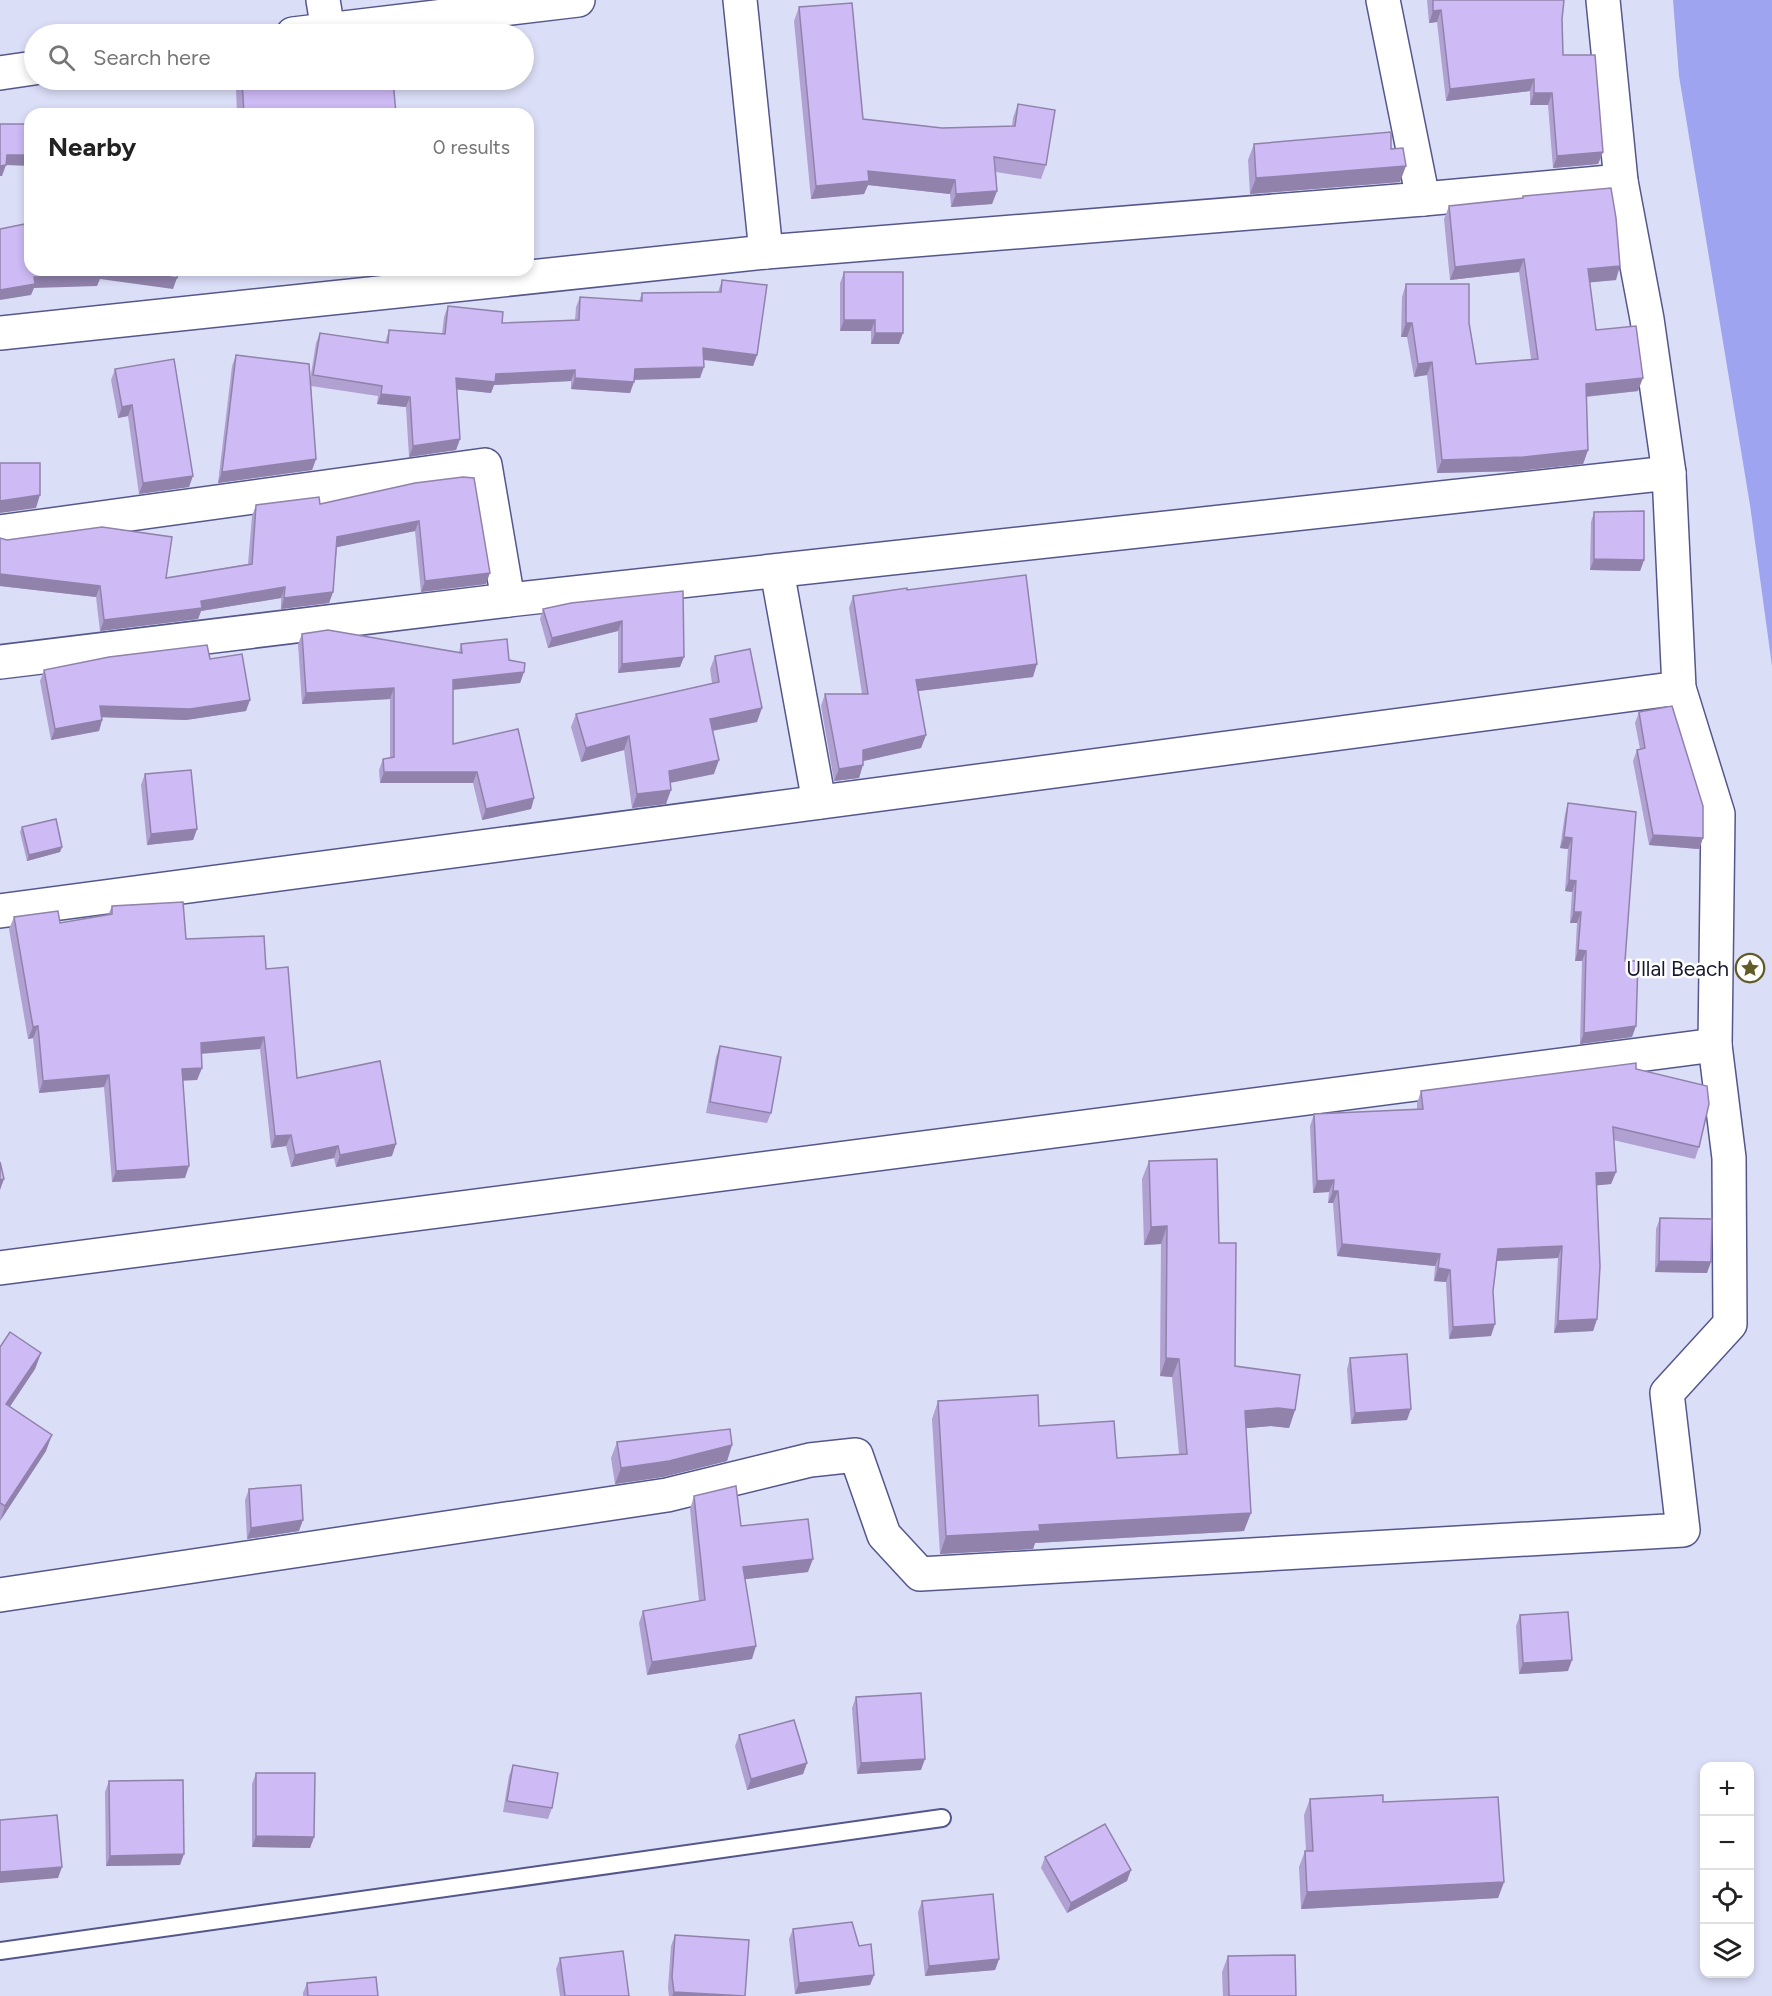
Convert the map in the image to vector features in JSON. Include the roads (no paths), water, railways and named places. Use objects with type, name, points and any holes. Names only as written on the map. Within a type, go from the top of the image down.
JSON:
[{"type":"street","points":[[310,24],[326,15],[578,0]]},
{"type":"street","points":[[740,0],[766,252]]},
{"type":"street","points":[[1383,0],[1423,199]]},
{"type":"street","points":[[0,1595],[667,1495],[810,1460],[856,1455],[884,1536],[920,1574],[1683,1530],[1667,1393],[1730,1324],[1729,1158],[1715,1045],[1718,814],[1679,688],[1669,473],[1647,320],[1621,181],[1603,0]]},
{"type":"street","points":[[0,73],[24,69]]},
{"type":"street","points":[[0,333],[766,252],[1621,181]]},
{"type":"street","points":[[0,532],[485,465],[508,600]]},
{"type":"street","points":[[0,662],[508,600],[1669,473]]},
{"type":"street","points":[[777,571],[819,802]]},
{"type":"street","points":[[0,911],[1679,688]]},
{"type":"street","points":[[0,1268],[1715,1045]]},
{"type":"lane","points":[[0,1951],[942,1818]]},
{"type":"water","points":[[1673,0],[1772,0],[1772,666],[1750,505],[1679,76]]},
{"type":"place","name":"Ullal Beach","points":[[1750,968]]}]
